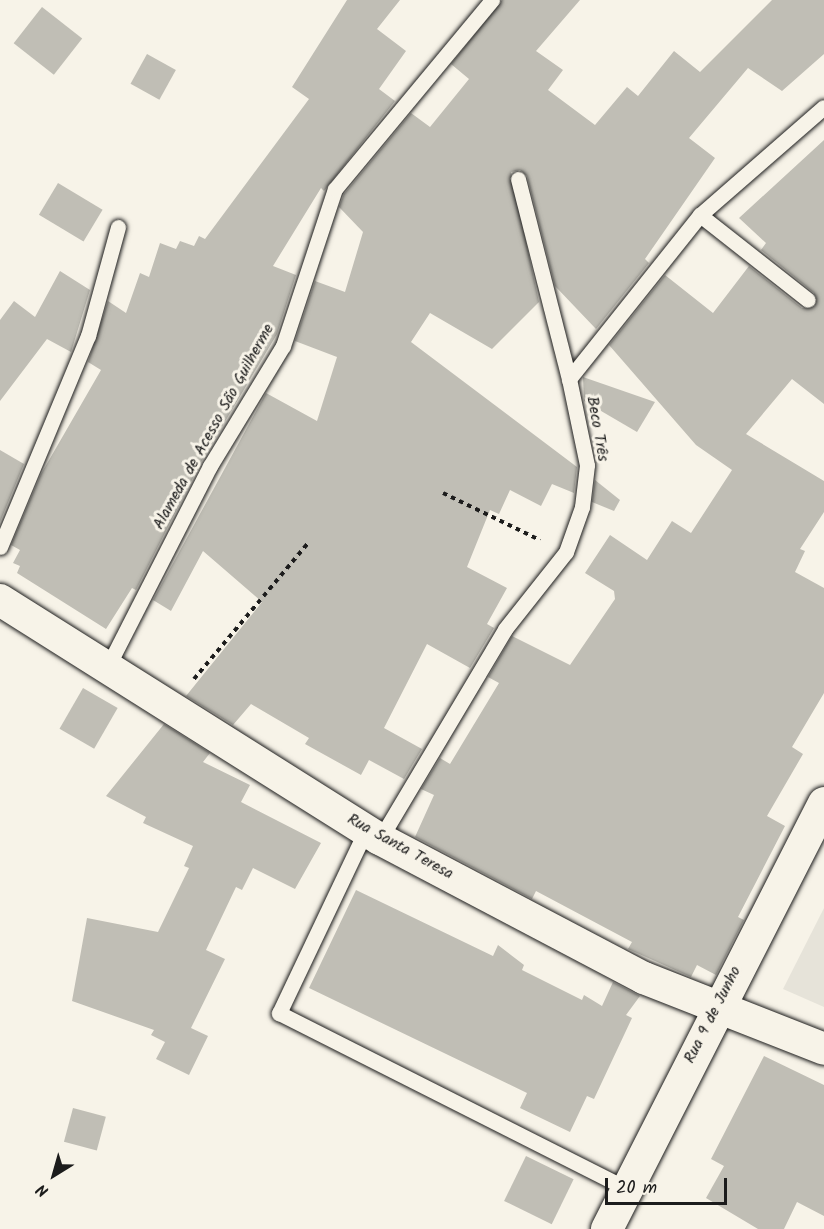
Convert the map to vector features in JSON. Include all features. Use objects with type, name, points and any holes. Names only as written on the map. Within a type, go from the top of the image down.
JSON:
[{"type":"street","name":"Rua Santa Teresa","points":[[0,600],[373,834],[644,978],[718,1005],[824,1049]]},
{"type":"street","name":"Rua 9 de Junho","points":[[607,1229],[718,1005],[824,803]]},
{"type":"lane","name":"Alameda de Acesso São Guilherme","points":[[107,668],[210,466],[283,346],[335,189],[492,0]]},
{"type":"lane","name":"Beco Três","points":[[628,1189],[279,1013],[373,834],[505,629],[566,552],[582,507],[587,465],[569,379],[700,215],[824,107]]},
{"type":"lane","points":[[518,179],[569,379]]},
{"type":"lane","points":[[700,215],[808,300]]},
{"type":"lane","points":[[0,547],[88,336],[117,227]]},
{"type":"path","points":[[444,493],[566,552]]},
{"type":"path","points":[[169,708],[309,542]]},
{"type":"shaded area","points":[[824,908],[824,1007],[783,989]]},
{"type":"building","points":[[347,0],[400,0],[377,29],[406,51],[379,89],[395,101],[324,191],[321,188],[273,266],[296,275],[277,334],[201,462],[136,590],[132,588],[106,629],[17,573],[20,566],[13,563],[20,550],[11,545],[41,474],[101,370],[88,362],[108,301],[126,313],[140,273],[149,277],[160,243],[176,249],[180,241],[194,246],[199,236],[205,239],[309,99],[292,87]]},
{"type":"building","points":[[502,0],[580,0],[536,51],[563,70],[548,90],[595,125],[627,87],[638,96],[674,51],[700,72],[772,0],[824,0],[824,54],[782,91],[748,68],[689,138],[715,158],[645,259],[649,263],[596,329],[555,286],[527,176],[520,170],[511,172],[539,302],[492,349],[430,313],[411,342],[577,467],[574,493],[552,484],[541,506],[510,490],[499,514],[490,510],[467,567],[507,588],[487,624],[494,628],[470,668],[427,644],[384,728],[422,749],[404,779],[369,760],[361,775],[305,744],[309,738],[251,704],[233,725],[186,696],[262,602],[203,551],[171,611],[153,600],[266,393],[317,421],[337,357],[295,341],[315,281],[345,292],[363,232],[339,207],[344,194],[411,113],[430,127],[469,79],[451,64]]},
{"type":"building","points":[[42,7],[82,38],[54,75],[14,43]]},
{"type":"building","points":[[147,54],[176,70],[159,100],[131,84]]},
{"type":"building","points":[[824,140],[824,404],[792,379],[746,434],[824,481],[824,512],[800,549],[805,551],[795,572],[824,588],[824,693],[792,747],[803,754],[767,816],[785,826],[738,917],[744,920],[716,975],[697,965],[691,977],[628,949],[632,942],[536,891],[532,899],[415,837],[434,795],[421,789],[440,758],[450,764],[499,683],[488,677],[512,636],[570,665],[615,599],[614,591],[585,573],[610,535],[647,560],[672,521],[691,533],[732,470],[696,445],[609,345],[665,275],[713,313],[749,266],[802,308],[815,306],[814,293],[761,250],[766,243],[739,218]]},
{"type":"building","points":[[58,183],[103,210],[84,241],[39,215]]},
{"type":"building","points":[[60,271],[90,290],[71,352],[47,339],[0,401],[0,320],[14,301],[35,317]]},
{"type":"building","points":[[583,377],[655,402],[637,432],[584,401]]},
{"type":"building","points":[[0,450],[24,464],[0,522]]},
{"type":"building","points":[[595,480],[620,500],[614,511],[592,502]]},
{"type":"building","points":[[83,688],[118,708],[94,749],[60,729]]},
{"type":"building","points":[[164,724],[210,753],[203,762],[250,785],[241,802],[321,843],[295,889],[253,868],[242,890],[236,887],[206,950],[225,959],[191,1028],[208,1036],[189,1075],[156,1059],[165,1042],[151,1035],[154,1030],[72,1001],[87,918],[158,932],[189,868],[184,866],[193,846],[143,823],[146,817],[106,796]]},
{"type":"building","points":[[356,890],[493,956],[498,945],[524,965],[522,970],[582,1000],[584,995],[602,1006],[613,982],[640,996],[626,1015],[632,1018],[594,1099],[587,1096],[570,1132],[520,1108],[527,1093],[309,988]]},
{"type":"building","points":[[764,1056],[824,1085],[824,1216],[797,1202],[784,1229],[758,1229],[706,1198],[724,1166],[711,1159]]},
{"type":"building","points":[[73,1108],[106,1117],[97,1151],[64,1142]]},
{"type":"building","points":[[526,1156],[574,1179],[552,1224],[504,1201]]}]
